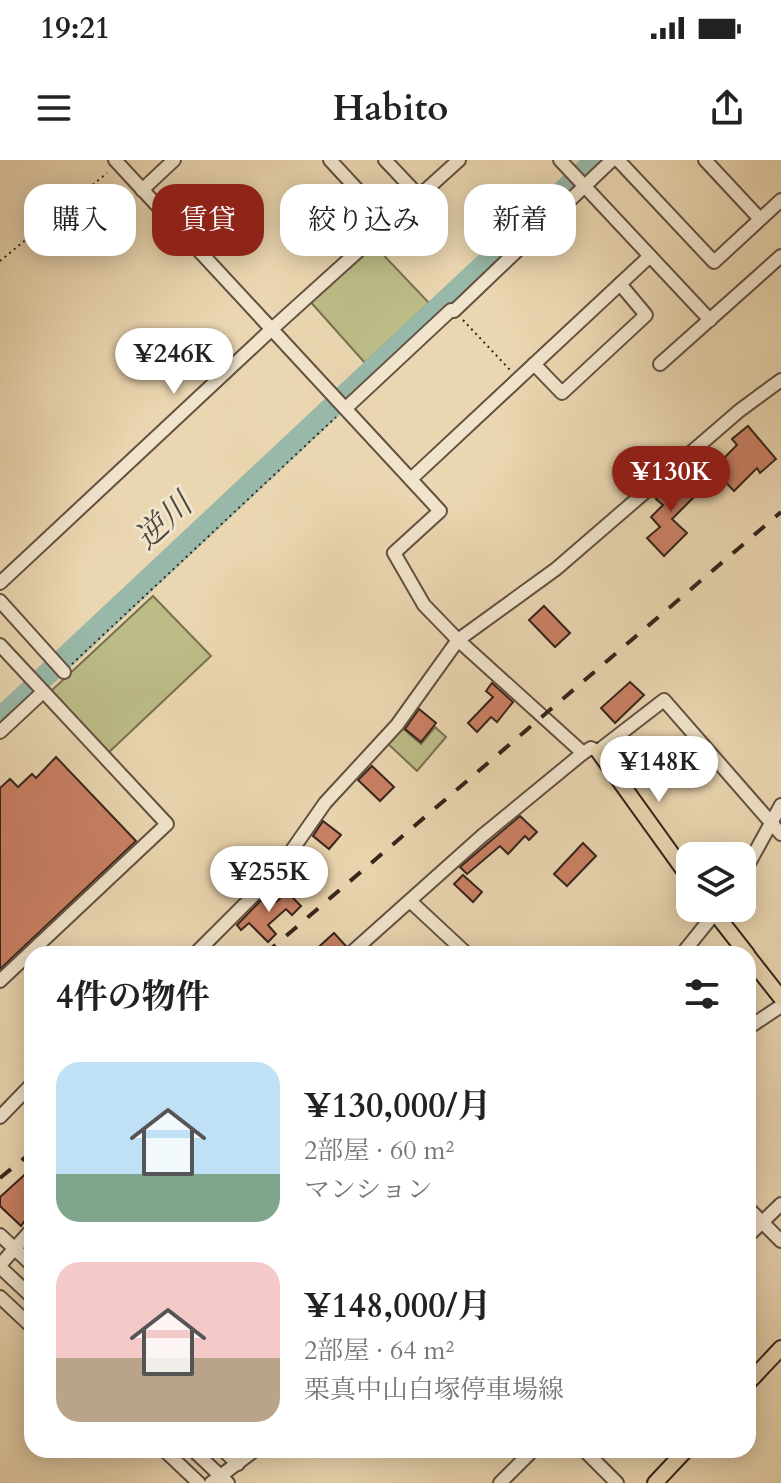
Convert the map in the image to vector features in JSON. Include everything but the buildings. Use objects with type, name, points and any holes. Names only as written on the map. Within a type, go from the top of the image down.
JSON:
[{"type":"main road","points":[[591,752],[676,861]]},
{"type":"main road","points":[[724,922],[741,946]]},
{"type":"main road","points":[[756,966],[781,998]]},
{"type":"main road","points":[[756,1375],[781,1348]]},
{"type":"main road","points":[[655,1483],[678,1458]]},
{"type":"street","points":[[142,190],[174,160]]},
{"type":"street","points":[[330,160],[352,184]]},
{"type":"street","points":[[385,160],[408,184]]},
{"type":"street","points":[[434,184],[459,160]]},
{"type":"street","points":[[346,408],[451,310],[454,311],[583,184],[615,160],[714,262],[781,200]]},
{"type":"street","points":[[705,160],[760,219]]},
{"type":"street","points":[[116,162],[440,511],[394,553],[424,605],[458,640],[591,752]]},
{"type":"street","points":[[568,165],[710,320]]},
{"type":"street","points":[[0,583],[273,328],[355,256]]},
{"type":"street","points":[[411,479],[650,256]]},
{"type":"street","points":[[660,364],[780,259]]},
{"type":"street","points":[[534,364],[562,393],[646,315],[620,284]]},
{"type":"street","points":[[203,946],[276,873],[325,803],[397,725],[458,640],[556,569],[739,411],[781,380]]},
{"type":"street","points":[[0,601],[64,672]]},
{"type":"street","points":[[0,645],[167,824],[37,946]]},
{"type":"street","points":[[0,732],[43,692]]},
{"type":"street","points":[[359,946],[482,836],[664,700],[781,834]]},
{"type":"street","points":[[756,850],[781,805]]},
{"type":"street","points":[[410,901],[458,946]]},
{"type":"street","points":[[688,946],[706,922]]},
{"type":"street","points":[[0,981],[24,958]]},
{"type":"street","points":[[756,1023],[781,1006]]},
{"type":"street","points":[[0,1117],[24,1092]]},
{"type":"street","points":[[756,1228],[781,1204]]},
{"type":"street","points":[[756,1216],[781,1241]]},
{"type":"street","points":[[0,1235],[24,1257]]},
{"type":"street","points":[[24,1239],[0,1266],[24,1289]]},
{"type":"street","points":[[0,1297],[24,1320]]},
{"type":"street","points":[[172,1458],[199,1483]]},
{"type":"street","points":[[200,1458],[220,1481],[245,1458]]},
{"type":"street","points":[[232,1458],[238,1464]]},
{"type":"street","points":[[500,1483],[525,1458]]},
{"type":"street","points":[[592,1458],[617,1483]]},
{"type":"path","points":[[0,261],[116,162]]},
{"type":"path","points":[[454,311],[518,379]]},
{"type":"path","points":[[64,672],[346,408]]},
{"type":"green space","points":[[355,256],[384,256],[429,303],[365,363],[308,299]]},
{"type":"green space","points":[[153,596],[211,656],[108,753],[50,692]]},
{"type":"green space","points":[[400,726],[421,744],[435,727],[446,737],[417,771],[386,742]]},
{"type":"waterway","name":"逆川","points":[[343,397],[596,160]]},
{"type":"waterway","name":"逆川","points":[[41,680],[330,409]]},
{"type":"waterway","name":"逆川","points":[[0,718],[32,689]]},
{"type":"railway","points":[[274,946],[781,512]]},
{"type":"railway","points":[[0,1178],[24,1158]]}]
